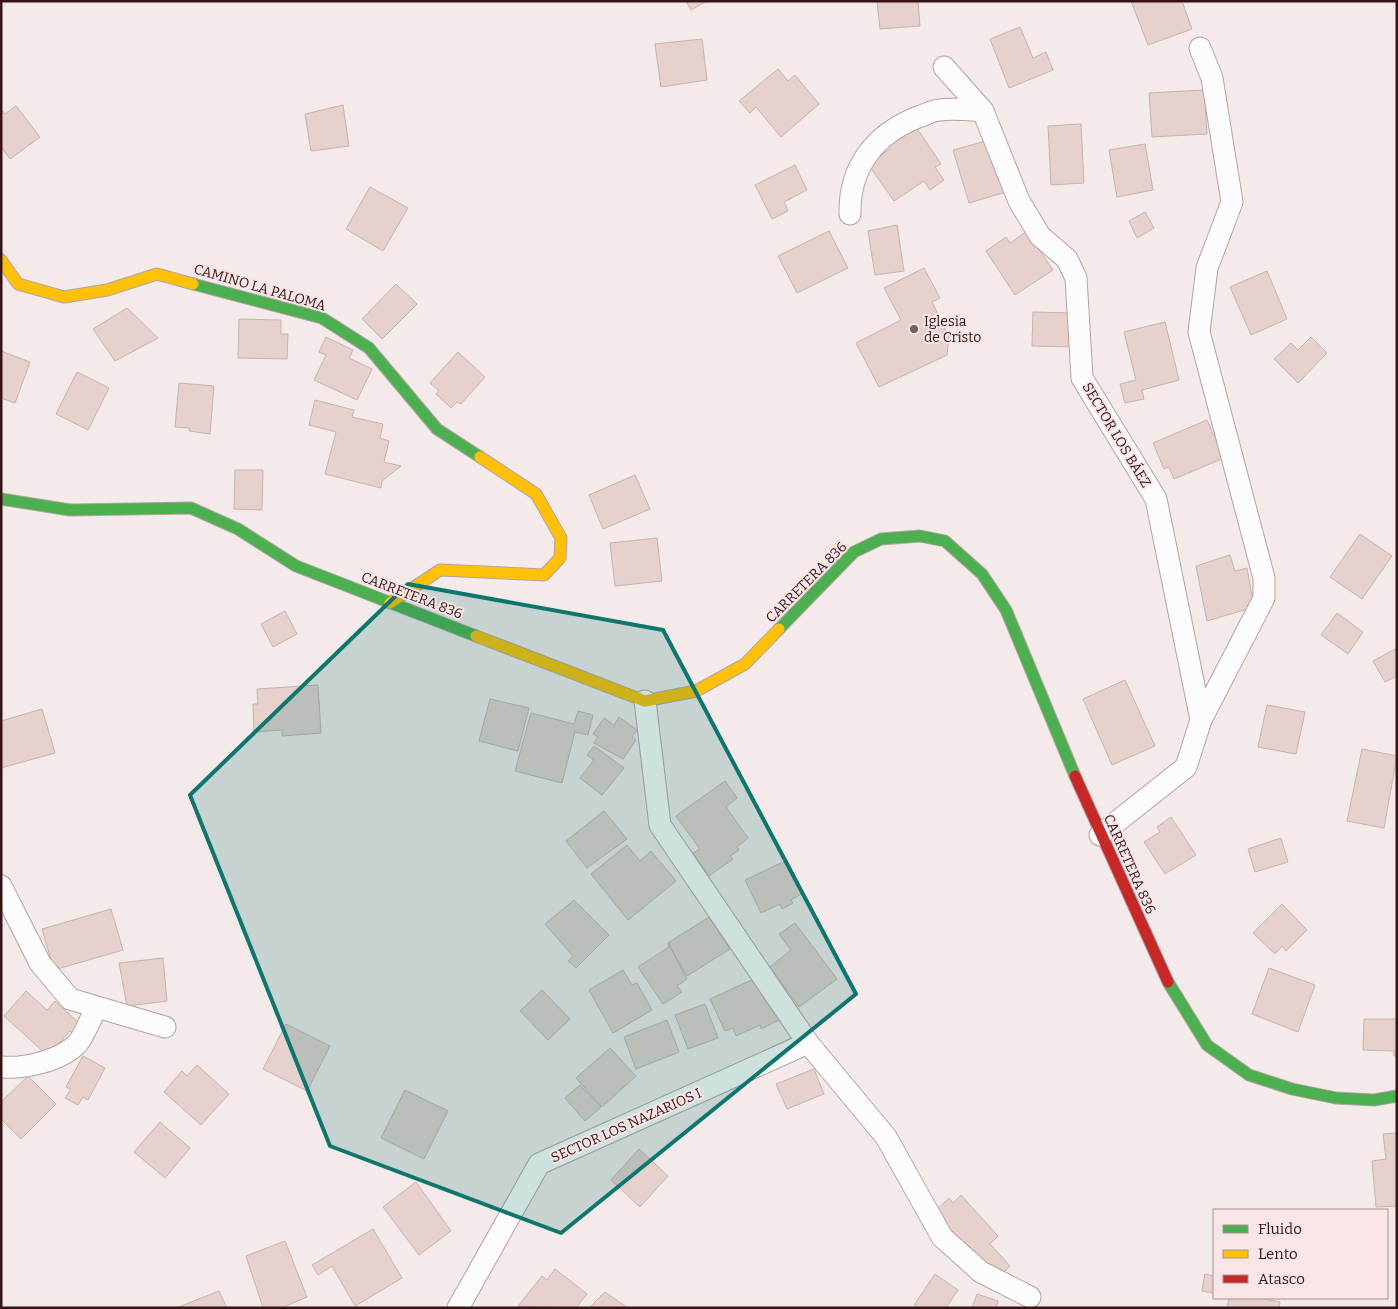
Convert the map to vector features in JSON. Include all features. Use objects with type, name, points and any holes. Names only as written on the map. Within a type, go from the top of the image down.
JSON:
[{"type":"street","points":[[1100,835],[1186,768],[1202,720],[1264,598],[1264,578],[1199,332],[1207,268],[1232,202],[1212,78],[1200,48]]},
{"type":"street","name":"SECTOR LOS BÁEZ","points":[[944,67],[983,111],[1019,201],[1040,236],[1067,259],[1076,278],[1082,378],[1156,499],[1202,720]]},
{"type":"street","points":[[850,214],[850,197],[856,171],[878,139],[906,122],[939,110],[983,111]]},
{"type":"street","name":"CAMINO LA PALOMA","points":[[1,260],[18,284],[64,297],[107,290],[157,274],[322,318],[369,348],[437,429],[536,494],[562,538],[560,558],[544,575],[440,570],[390,603]]},
{"type":"street","name":"CARRETERA 836","points":[[1,500],[70,510],[191,508],[238,529],[296,566],[645,702],[696,691],[745,664],[854,552],[882,539],[920,536],[945,541],[982,574],[1006,610],[1100,835],[1168,982],[1207,1045],[1249,1075],[1292,1089],[1345,1098],[1374,1100],[1397,1096]]},
{"type":"street","points":[[645,702],[660,825],[808,1043],[886,1137],[942,1237],[981,1272],[1030,1297]]},
{"type":"street","points":[[1,886],[40,963],[70,999],[165,1027]]},
{"type":"street","points":[[1,1067],[20,1069],[50,1060],[77,1043],[96,1008]]},
{"type":"street","name":"SECTOR LOS NAZARIOS I","points":[[458,1308],[539,1164],[808,1043]]},
{"type":"highlighted area","points":[[408,584],[663,630],[856,994],[561,1233],[330,1146],[190,795]]},
{"type":"building","points":[[686,1],[707,1],[691,10]]},
{"type":"building","points":[[877,1],[918,1],[920,26],[880,29]]},
{"type":"building","points":[[1131,1],[1182,1],[1192,29],[1148,45]]},
{"type":"building","points":[[1020,27],[1033,58],[1046,52],[1053,70],[1009,88],[990,39]]},
{"type":"building","points":[[702,39],[707,80],[661,87],[655,44]]},
{"type":"building","points":[[778,69],[788,81],[795,75],[819,104],[781,137],[756,107],[750,113],[739,101]]},
{"type":"building","points":[[1204,90],[1207,134],[1152,137],[1149,93]]},
{"type":"building","points":[[343,105],[349,146],[311,151],[305,114]]},
{"type":"building","points":[[16,106],[40,137],[10,159],[1,147],[1,109],[5,114]]},
{"type":"building","points":[[912,121],[941,164],[935,167],[944,180],[930,190],[924,181],[894,201],[868,164],[890,149],[884,141]]},
{"type":"building","points":[[1081,124],[1084,183],[1051,185],[1048,126]]},
{"type":"building","points":[[986,141],[1006,192],[969,203],[953,150]]},
{"type":"building","points":[[1145,144],[1153,190],[1117,197],[1109,150]]},
{"type":"building","points":[[795,165],[807,190],[784,202],[788,211],[772,219],[755,185]]},
{"type":"building","points":[[370,187],[408,208],[383,251],[346,229]]},
{"type":"building","points":[[1145,212],[1154,228],[1137,238],[1129,221]]},
{"type":"building","points":[[897,225],[904,271],[875,275],[868,231]]},
{"type":"building","points":[[829,231],[848,268],[797,293],[778,256]]},
{"type":"building","points":[[1027,231],[1053,270],[1015,295],[986,251],[1006,237],[1010,243]]},
{"type":"building","name":"Iglesia de Cristo","points":[[924,268],[940,298],[932,302],[949,337],[947,355],[879,387],[856,343],[901,320],[884,288]]},
{"type":"building","points":[[1267,271],[1287,319],[1251,335],[1230,287]]},
{"type":"building","points":[[396,284],[417,304],[382,339],[362,319]]},
{"type":"building","points":[[127,308],[158,338],[115,361],[93,329]]},
{"type":"building","points":[[1033,312],[1072,313],[1071,347],[1032,346]]},
{"type":"building","points":[[239,319],[281,320],[281,334],[288,334],[287,359],[238,358]]},
{"type":"building","points":[[1165,322],[1179,380],[1142,390],[1144,399],[1125,403],[1120,384],[1136,380],[1124,332]]},
{"type":"building","points":[[326,337],[353,350],[349,358],[372,369],[357,400],[314,380],[326,355],[319,352]]},
{"type":"building","points":[[1311,337],[1327,353],[1298,383],[1274,359],[1291,343],[1298,350]]},
{"type":"building","points":[[1,351],[30,362],[15,403],[1,398]]},
{"type":"building","points":[[458,352],[485,377],[461,404],[457,402],[451,408],[436,394],[439,391],[430,383]]},
{"type":"building","points":[[77,372],[109,388],[88,430],[56,414]]},
{"type":"building","points":[[179,383],[214,386],[210,434],[189,431],[190,428],[175,427]]},
{"type":"building","points":[[315,400],[354,410],[352,417],[383,424],[380,438],[389,441],[384,462],[401,466],[382,481],[381,488],[325,474],[336,432],[309,425]]},
{"type":"building","points":[[1207,420],[1224,458],[1174,479],[1169,467],[1164,469],[1153,443]]},
{"type":"building","points":[[235,470],[263,470],[262,510],[234,509]]},
{"type":"building","points":[[635,475],[650,509],[603,529],[589,495]]},
{"type":"building","points":[[1360,534],[1392,556],[1362,599],[1330,577]]},
{"type":"building","points":[[657,538],[662,581],[615,586],[610,543]]},
{"type":"building","points":[[1230,555],[1235,571],[1247,568],[1254,607],[1207,621],[1196,566]]},
{"type":"building","points":[[285,611],[297,634],[273,647],[261,624]]},
{"type":"building","points":[[1337,613],[1363,632],[1348,654],[1321,635]]},
{"type":"building","points":[[1397,648],[1397,676],[1385,682],[1373,661]]},
{"type":"building","points":[[1125,680],[1155,746],[1112,765],[1083,699]]},
{"type":"building","points":[[318,685],[321,733],[282,736],[282,730],[254,732],[253,704],[258,704],[257,689]]},
{"type":"building","points":[[490,699],[529,708],[518,751],[479,741]]},
{"type":"building","points":[[1267,705],[1305,712],[1296,754],[1258,747]]},
{"type":"building","points":[[42,709],[55,753],[1,768],[1,721]]},
{"type":"building","points":[[578,711],[593,715],[588,735],[575,732],[562,783],[515,771],[531,713],[574,724]]},
{"type":"building","points":[[619,717],[637,730],[632,737],[636,740],[623,759],[594,743],[598,737],[593,734],[604,718],[614,725]]},
{"type":"building","points":[[594,746],[624,768],[602,795],[580,778],[594,760],[587,755]]},
{"type":"building","points":[[1362,749],[1397,756],[1384,828],[1347,821]]},
{"type":"building","points":[[725,781],[737,798],[726,807],[748,838],[737,847],[739,850],[730,856],[733,859],[709,876],[693,853],[700,849],[676,816]]},
{"type":"building","points":[[604,811],[627,839],[587,868],[566,841]]},
{"type":"building","points":[[1171,817],[1196,855],[1165,874],[1144,842],[1160,832],[1157,827]]},
{"type":"building","points":[[1281,838],[1288,862],[1255,872],[1248,849]]},
{"type":"building","points":[[627,845],[640,861],[651,851],[676,881],[628,920],[591,874]]},
{"type":"building","points":[[787,860],[803,893],[791,900],[793,903],[782,909],[780,904],[761,913],[745,880]]},
{"type":"building","points":[[574,900],[609,935],[576,968],[568,961],[573,956],[545,924]]},
{"type":"building","points":[[1282,904],[1307,930],[1286,951],[1282,946],[1275,954],[1253,933]]},
{"type":"building","points":[[111,909],[123,950],[54,970],[42,929]]},
{"type":"building","points":[[709,917],[730,949],[687,976],[668,943]]},
{"type":"building","points":[[795,923],[837,979],[799,1007],[770,967],[791,950],[779,934]]},
{"type":"building","points":[[668,943],[687,979],[677,986],[682,992],[663,1004],[638,967],[669,947]]},
{"type":"building","points":[[163,958],[167,1001],[127,1006],[119,963]]},
{"type":"building","points":[[1269,968],[1315,985],[1298,1032],[1252,1014]]},
{"type":"building","points":[[623,970],[632,985],[637,983],[652,1010],[613,1033],[589,990]]},
{"type":"building","points":[[756,978],[779,1020],[761,1029],[760,1025],[736,1036],[733,1028],[725,1031],[710,999]]},
{"type":"building","points":[[542,990],[570,1019],[548,1040],[520,1011]]},
{"type":"building","points":[[26,991],[47,1010],[55,1001],[82,1026],[74,1035],[70,1031],[48,1056],[4,1016]]},
{"type":"building","points":[[705,1004],[718,1038],[688,1049],[675,1015]]},
{"type":"building","points":[[1364,1019],[1397,1019],[1397,1056],[1394,1056],[1394,1051],[1363,1050]]},
{"type":"building","points":[[667,1020],[679,1052],[636,1069],[624,1037]]},
{"type":"building","points":[[286,1024],[330,1046],[307,1091],[263,1069]]},
{"type":"building","points":[[610,1048],[636,1076],[602,1107],[576,1078]]},
{"type":"building","points":[[83,1056],[105,1068],[88,1100],[83,1097],[78,1105],[65,1098],[71,1089],[66,1087]]},
{"type":"building","points":[[197,1065],[229,1094],[201,1125],[164,1092],[182,1071],[187,1076]]},
{"type":"building","points":[[814,1069],[824,1094],[787,1109],[776,1084]]},
{"type":"building","points":[[28,1076],[56,1104],[21,1139],[1,1119],[1,1102]]},
{"type":"building","points":[[580,1085],[601,1107],[585,1121],[565,1098]]},
{"type":"building","points":[[405,1090],[448,1111],[424,1159],[381,1138]]},
{"type":"building","points":[[160,1122],[190,1148],[165,1178],[134,1152]]},
{"type":"building","points":[[1397,1133],[1397,1206],[1376,1207],[1372,1161],[1386,1159],[1383,1134]]},
{"type":"building","points":[[639,1149],[668,1176],[640,1207],[611,1180]]},
{"type":"building","points":[[416,1182],[451,1231],[419,1255],[383,1207]]},
{"type":"building","points":[[961,1195],[998,1236],[990,1244],[1010,1266],[998,1278],[975,1257],[934,1212],[949,1198],[953,1203]]},
{"type":"building","points":[[373,1229],[402,1278],[355,1306],[332,1266],[318,1275],[312,1265]]},
{"type":"building","points":[[285,1241],[307,1297],[281,1308],[263,1308],[246,1256]]},
{"type":"building","points":[[555,1269],[587,1294],[576,1308],[518,1306],[542,1276],[547,1280]]},
{"type":"building","points":[[935,1274],[958,1290],[946,1308],[918,1308],[914,1305]]},
{"type":"building","points":[[1205,1274],[1213,1276],[1213,1293],[1202,1291]]},
{"type":"building","points":[[219,1291],[227,1308],[176,1308]]},
{"type":"building","points":[[605,1292],[628,1308],[589,1308]]},
{"type":"building","points":[[977,1294],[998,1301],[996,1308],[972,1308]]},
{"type":"building","points":[[1229,1299],[1265,1299],[1280,1302],[1279,1308],[1227,1308]]},
{"type":"traffic: fast","points":[[193,284],[322,318],[369,348],[437,429],[480,457]]},
{"type":"traffic: fast","points":[[1,499],[70,510],[191,508],[238,529],[296,566],[476,636]]},
{"type":"traffic: fast","points":[[779,629],[854,552],[881,539],[920,536],[945,541],[982,574],[1006,610],[1075,776]]},
{"type":"traffic: fast","points":[[1168,982],[1207,1045],[1249,1075],[1292,1089],[1336,1098],[1374,1100],[1397,1096]]},
{"type":"traffic: slow","points":[[1,260],[18,284],[64,297],[107,290],[157,274],[193,284]]},
{"type":"traffic: slow","points":[[390,603],[440,570],[544,575],[560,558],[561,538],[536,494],[480,457]]},
{"type":"traffic: slow","points":[[476,636],[645,701],[696,691],[745,664],[779,629]]},
{"type":"traffic: jam","points":[[1075,776],[1168,982]]},
{"type":"place","name":"Iglesia de Cristo","points":[[914,329]]}]
